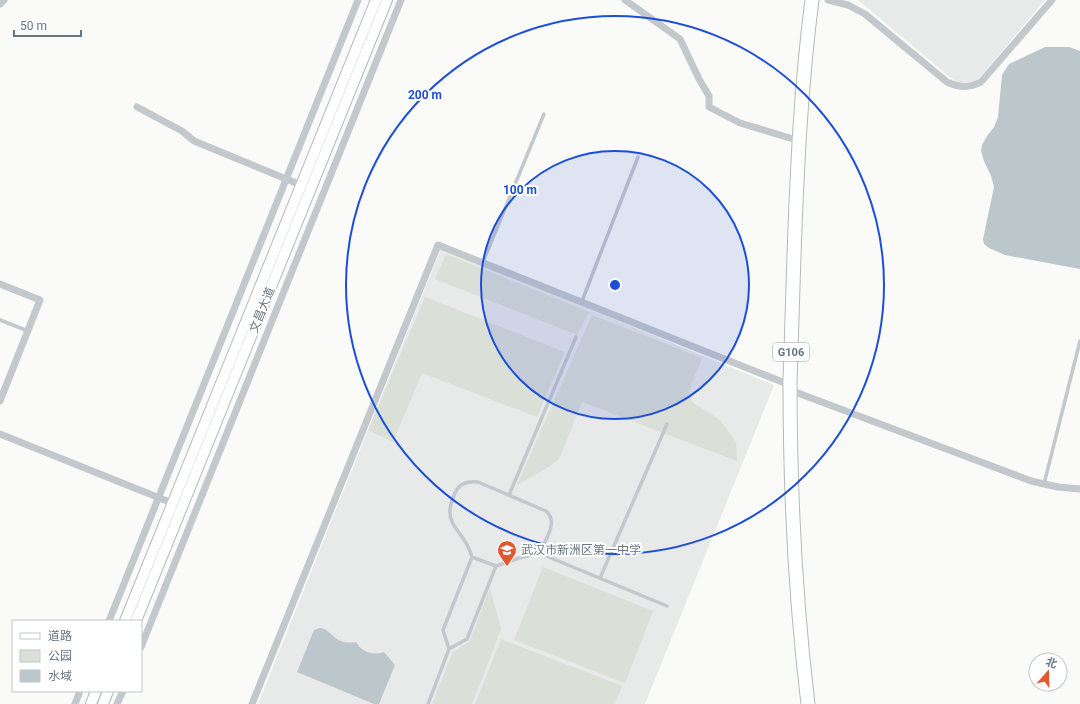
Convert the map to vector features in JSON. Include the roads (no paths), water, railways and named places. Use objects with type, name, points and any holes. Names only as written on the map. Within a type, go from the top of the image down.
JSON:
[{"type":"highway","name":"G106","points":[[808,704],[803,662],[796,571],[791,473],[790,387],[795,234],[800,141],[812,0]]},
{"type":"main road","name":"文昌大道","points":[[125,620],[376,0]]},
{"type":"main road","name":"文昌大道","points":[[136,620],[387,0]]},
{"type":"main road","points":[[91,704],[96,692]]},
{"type":"main road","points":[[103,704],[108,692]]},
{"type":"street","points":[[0,4],[4,0]]},
{"type":"street","points":[[109,620],[358,0]]},
{"type":"street","points":[[142,645],[401,0]]},
{"type":"street","points":[[625,0],[680,39],[699,79],[709,96],[710,107],[740,123],[800,141]]},
{"type":"street","points":[[828,0],[848,5],[865,14],[947,82],[961,87],[972,86],[982,82],[1052,0]]},
{"type":"street","points":[[137,107],[182,131],[194,141],[301,185]]},
{"type":"street","points":[[252,704],[438,245],[790,387],[1031,481],[1080,489]]},
{"type":"street","points":[[0,284],[40,300],[28,331],[3,385],[0,401]]},
{"type":"street","points":[[0,434],[172,503]]},
{"type":"street","points":[[75,704],[80,692]]},
{"type":"street","points":[[117,704],[123,692]]},
{"type":"lane","points":[[483,262],[544,114]]},
{"type":"lane","points":[[582,302],[638,157]]},
{"type":"lane","points":[[0,320],[28,331]]},
{"type":"lane","points":[[509,495],[576,337]]},
{"type":"lane","points":[[1044,484],[1080,341]]},
{"type":"lane","points":[[600,578],[667,424]]},
{"type":"lane","points":[[539,553],[552,526],[550,516],[546,511],[478,482],[467,482],[457,487],[451,505],[450,514],[454,527],[464,539],[472,557],[496,566],[539,553],[667,606]]},
{"type":"lane","points":[[428,704],[449,649],[443,630],[472,557]]},
{"type":"lane","points":[[449,649],[467,640],[496,566]]},
{"type":"water","points":[[1045,47],[1069,47],[1080,51],[1080,269],[1005,255],[989,248],[984,244],[983,239],[994,187],[981,151],[982,145],[994,127],[998,117],[1002,75],[1009,64]]},
{"type":"water","points":[[320,628],[328,631],[342,642],[356,642],[364,651],[375,654],[384,652],[395,665],[379,704],[374,704],[297,672],[314,630]]},
{"type":"place","name":"武汉市新洲区第一中学","points":[[507,567]]}]
